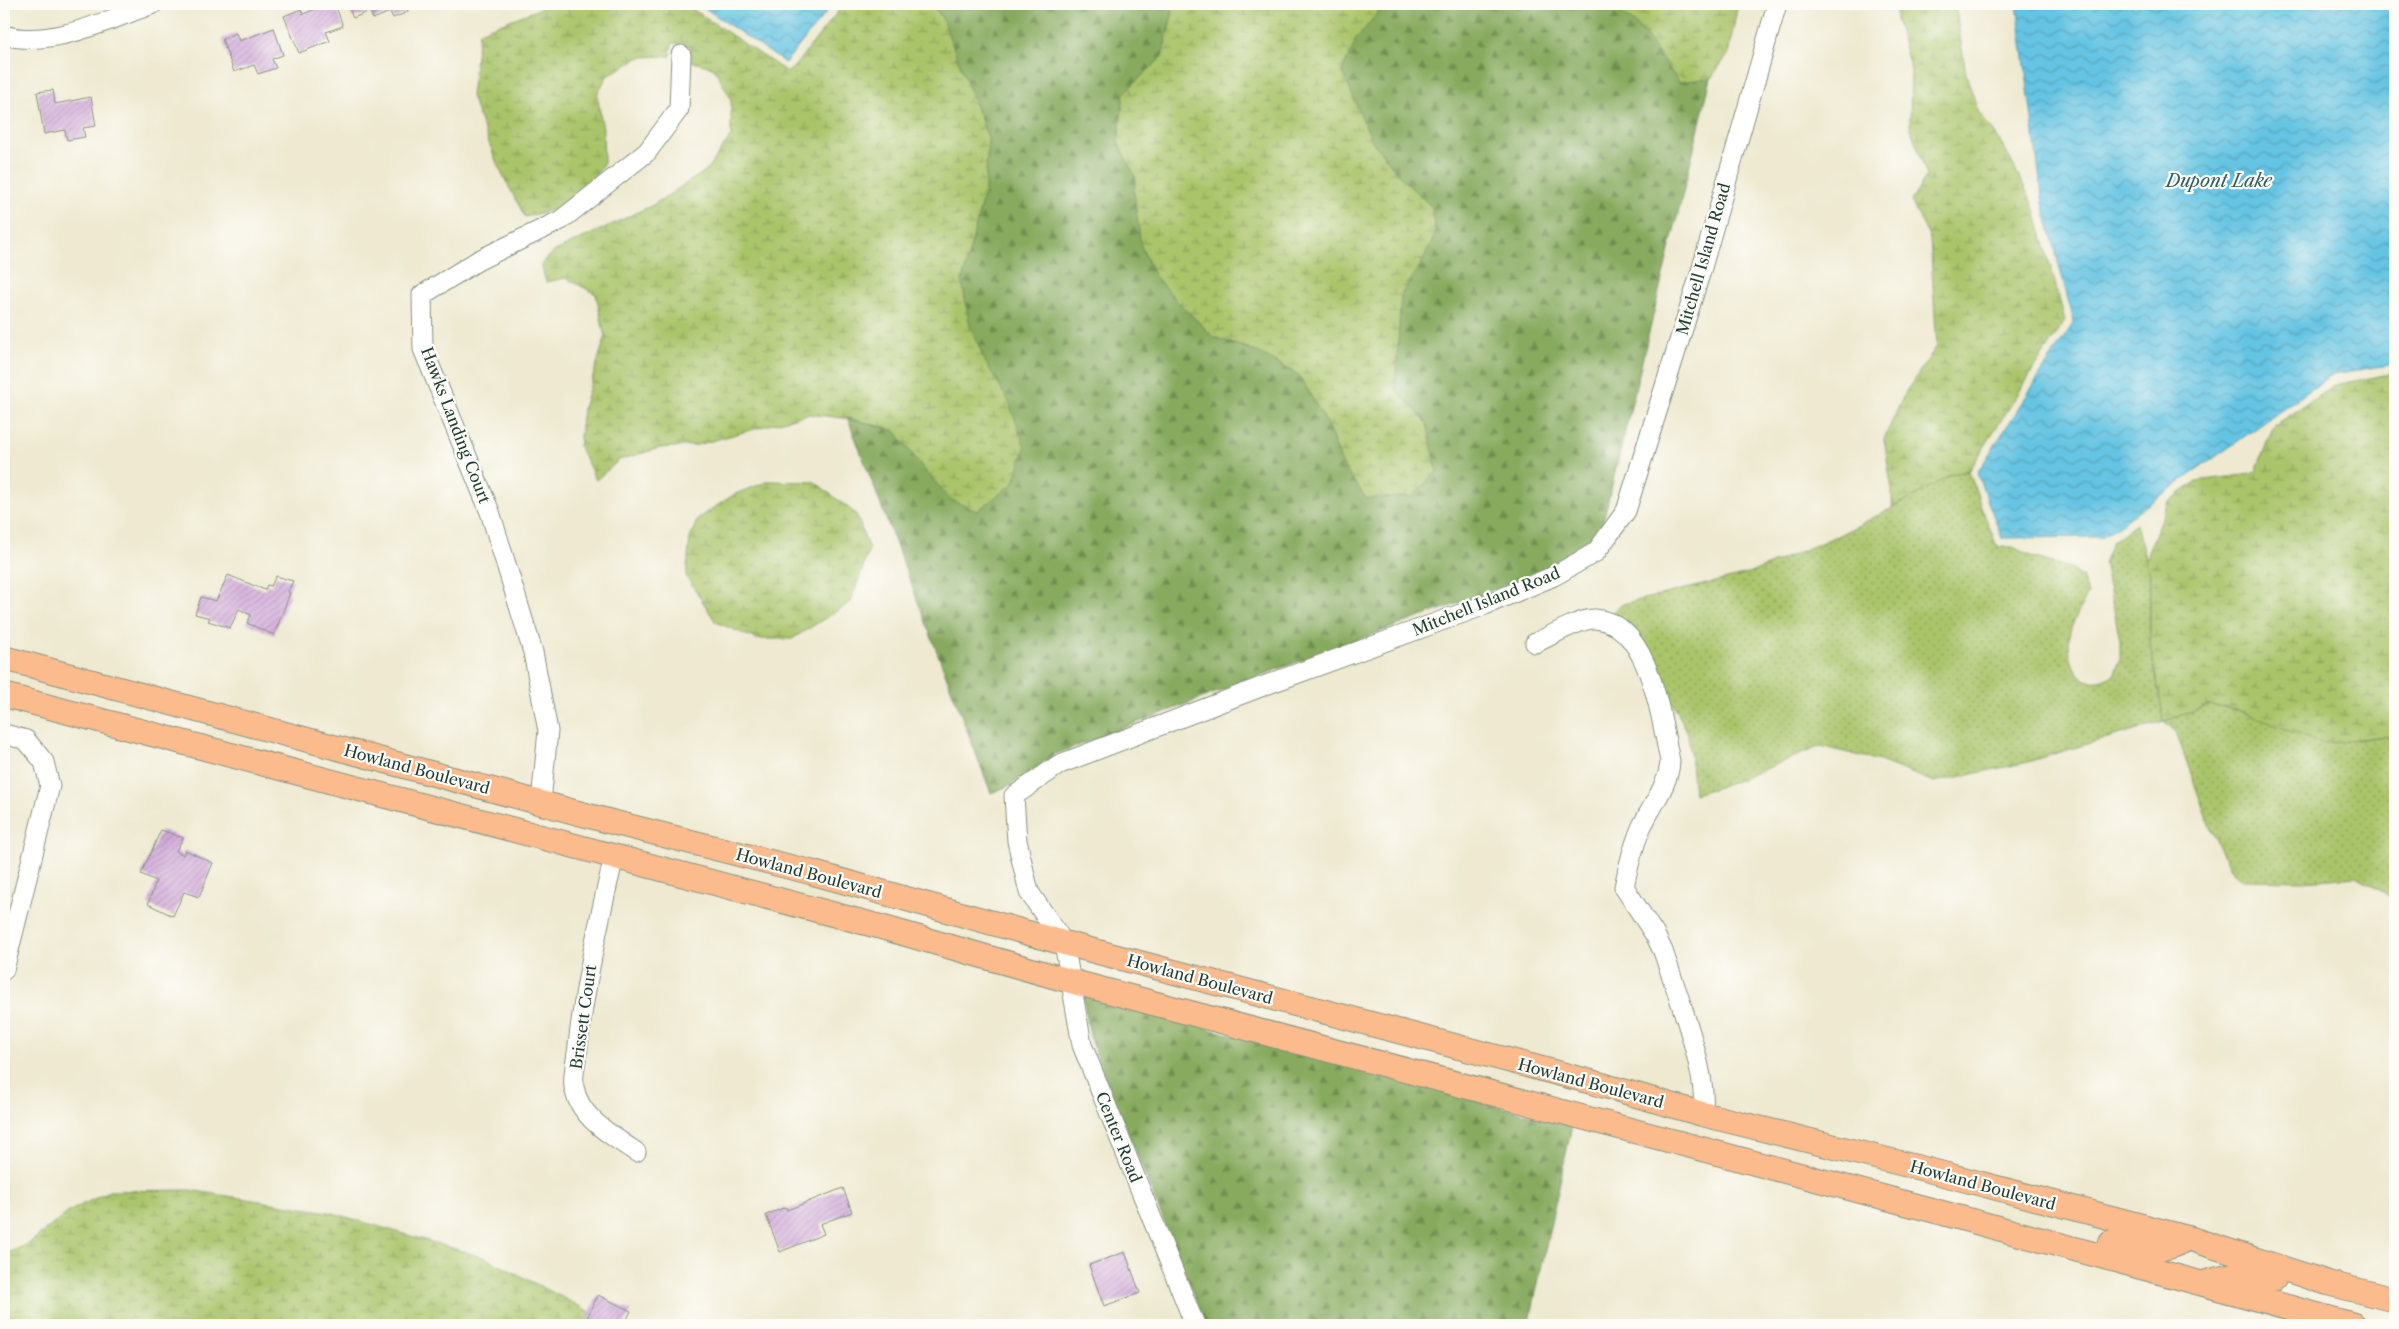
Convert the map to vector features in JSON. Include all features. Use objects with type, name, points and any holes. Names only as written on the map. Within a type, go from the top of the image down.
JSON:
[{"type":"main road","name":"Howland Boulevard","points":[[4,658],[608,821],[810,872],[1064,943],[1595,1083],[1702,1114],[1928,1170],[2188,1238],[2328,1284],[2386,1298]]},
{"type":"main road","name":"Howland Boulevard","points":[[4,696],[881,927],[1070,981],[2015,1232],[2354,1325]]},
{"type":"main road","points":[[2015,1232],[2064,1229],[2140,1249],[2156,1251],[2172,1247],[2188,1238]]},
{"type":"main road","points":[[2202,1283],[2229,1275],[2248,1273],[2349,1298],[2386,1298]]},
{"type":"street","points":[[4,35],[34,38],[72,32],[153,4]]},
{"type":"street","name":"Mitchell Island Road","points":[[1064,943],[1029,892],[1017,841],[1014,796],[1060,764],[1266,685],[1485,605],[1554,576],[1596,552],[1626,511],[1701,271],[1777,4]]},
{"type":"street","name":"Hawks Landing Court","points":[[541,802],[548,731],[532,652],[490,512],[423,349],[422,295],[479,260],[561,220],[647,152],[679,110],[681,55]]},
{"type":"street","points":[[1535,643],[1581,622],[1593,619],[1599,620],[1616,627],[1630,638],[1648,668],[1669,756],[1669,772],[1641,829],[1629,862],[1624,887],[1663,951],[1701,1074],[1706,1102],[1702,1114]]},
{"type":"street","points":[[4,734],[26,740],[44,762],[50,786],[10,918],[4,970]]},
{"type":"street","name":"Brissett Court","points":[[614,857],[599,917],[581,1018],[574,1087],[584,1110],[598,1124],[636,1152]]},
{"type":"street","name":"Center Road","points":[[1064,943],[1082,1045],[1195,1325]]},
{"type":"green space","points":[[552,4],[685,4],[787,72],[792,69],[844,4],[932,4],[942,18],[988,138],[985,189],[962,281],[969,322],[986,363],[1009,402],[1025,447],[1014,483],[977,511],[952,500],[926,472],[894,430],[853,419],[808,414],[697,445],[660,448],[619,460],[596,480],[579,446],[583,408],[605,338],[596,294],[566,278],[546,282],[541,264],[555,251],[653,205],[707,170],[731,136],[731,99],[714,68],[691,61],[691,46],[672,43],[671,56],[640,57],[607,76],[597,95],[603,129],[604,163],[590,184],[552,210],[525,217],[498,166],[471,96],[479,32]]},
{"type":"green space","points":[[932,4],[1168,4],[1173,10],[1162,57],[1124,93],[1118,142],[1137,178],[1134,192],[1155,276],[1176,300],[1214,337],[1258,352],[1299,375],[1327,424],[1343,466],[1427,423],[1395,389],[1401,295],[1420,266],[1432,207],[1403,180],[1372,141],[1342,71],[1356,38],[1385,4],[1611,4],[1641,29],[1679,82],[1711,78],[1602,526],[1589,544],[1550,566],[1481,595],[1262,675],[1056,754],[1011,785],[991,793],[848,419],[894,430],[926,472],[986,363],[969,322],[962,281],[985,189],[988,138],[942,18]]},
{"type":"green space","points":[[1168,4],[1385,4],[1357,38],[1342,71],[1372,141],[1403,180],[1432,207],[1435,235],[1420,266],[1401,295],[1395,389],[1427,423],[1437,471],[1412,497],[1366,498],[1343,466],[1327,424],[1299,375],[1258,352],[1214,337],[1176,300],[1155,276],[1141,246],[1134,192],[1136,178],[1118,142],[1124,93],[1162,57],[1173,11]]},
{"type":"green space","points":[[1611,4],[1738,4],[1728,55],[1711,78],[1679,82],[1641,29]]},
{"type":"green space","points":[[1896,4],[1955,4],[1966,74],[1978,111],[2004,147],[2034,206],[2065,320],[1969,471],[1951,474],[1908,500],[1892,507],[1892,491],[1884,439],[1905,393],[1937,346],[1930,239],[1911,201],[1927,176],[1910,126],[1911,70],[1896,19]]},
{"type":"green space","points":[[2395,373],[2395,741],[2385,736],[2321,743],[2237,710],[2210,705],[2164,721],[2150,644],[2150,575],[2145,560],[2168,502],[2197,481],[2251,474],[2256,471],[2273,427],[2334,385]]},
{"type":"green space","points":[[1969,471],[1996,544],[2000,547],[2013,547],[2033,557],[2070,568],[2082,577],[2088,593],[2071,628],[2069,645],[2073,664],[2077,671],[2082,678],[2090,681],[2099,681],[2114,675],[2120,660],[2120,640],[2104,563],[2113,541],[2136,524],[2150,575],[2150,644],[2164,721],[2024,763],[1934,782],[1880,761],[1821,746],[1729,784],[1694,794],[1688,733],[1639,635],[1613,611],[1623,604],[1748,574],[1839,535],[1908,500],[1951,474]]},
{"type":"green space","points":[[769,481],[815,482],[856,514],[869,549],[851,602],[792,639],[756,639],[716,622],[686,576],[690,538],[698,518],[735,494]]},
{"type":"green space","points":[[2210,705],[2237,710],[2276,724],[2358,740],[2385,736],[2395,741],[2395,900],[2357,877],[2302,881],[2242,880],[2230,869],[2211,830],[2176,732],[2164,721]]},
{"type":"green space","points":[[1083,995],[1572,1126],[1529,1325],[1206,1325],[1091,1042]]},
{"type":"green space","points":[[189,1190],[329,1212],[486,1258],[608,1321],[610,1325],[4,1325],[4,1255],[28,1244],[70,1211],[109,1191]]},
{"type":"water","points":[[699,4],[833,4],[785,63]]},
{"type":"water","name":"Dupont Lake","points":[[2017,4],[2395,4],[2395,364],[2333,374],[2102,537],[2002,538],[1977,473],[2074,322],[2043,204]]},
{"type":"building","points":[[328,4],[335,4],[343,26],[326,32],[330,41],[299,53],[284,16],[301,9],[303,14]]},
{"type":"building","points":[[347,4],[405,4],[408,12],[393,18],[390,12],[373,19],[370,11],[353,18]]},
{"type":"building","points":[[274,28],[283,55],[272,59],[276,68],[258,74],[254,65],[234,72],[222,39],[236,33],[239,41]]},
{"type":"building","points":[[53,90],[55,104],[91,97],[96,126],[83,128],[85,137],[67,140],[65,130],[44,134],[37,92]]},
{"type":"building","points":[[228,575],[265,590],[267,585],[271,586],[276,576],[293,581],[274,635],[247,623],[251,615],[239,609],[230,628],[208,621],[210,618],[195,614],[201,597],[216,601]]},
{"type":"building","points":[[161,830],[183,838],[176,851],[183,855],[185,850],[213,863],[199,897],[184,892],[173,916],[148,904],[156,881],[141,874]]},
{"type":"building","points":[[843,1188],[852,1212],[820,1224],[824,1234],[780,1252],[766,1215],[786,1207],[787,1210]]},
{"type":"building","points":[[1125,1252],[1140,1293],[1104,1306],[1089,1265]]},
{"type":"building","points":[[598,1295],[631,1311],[624,1325],[602,1325],[587,1318]]}]
